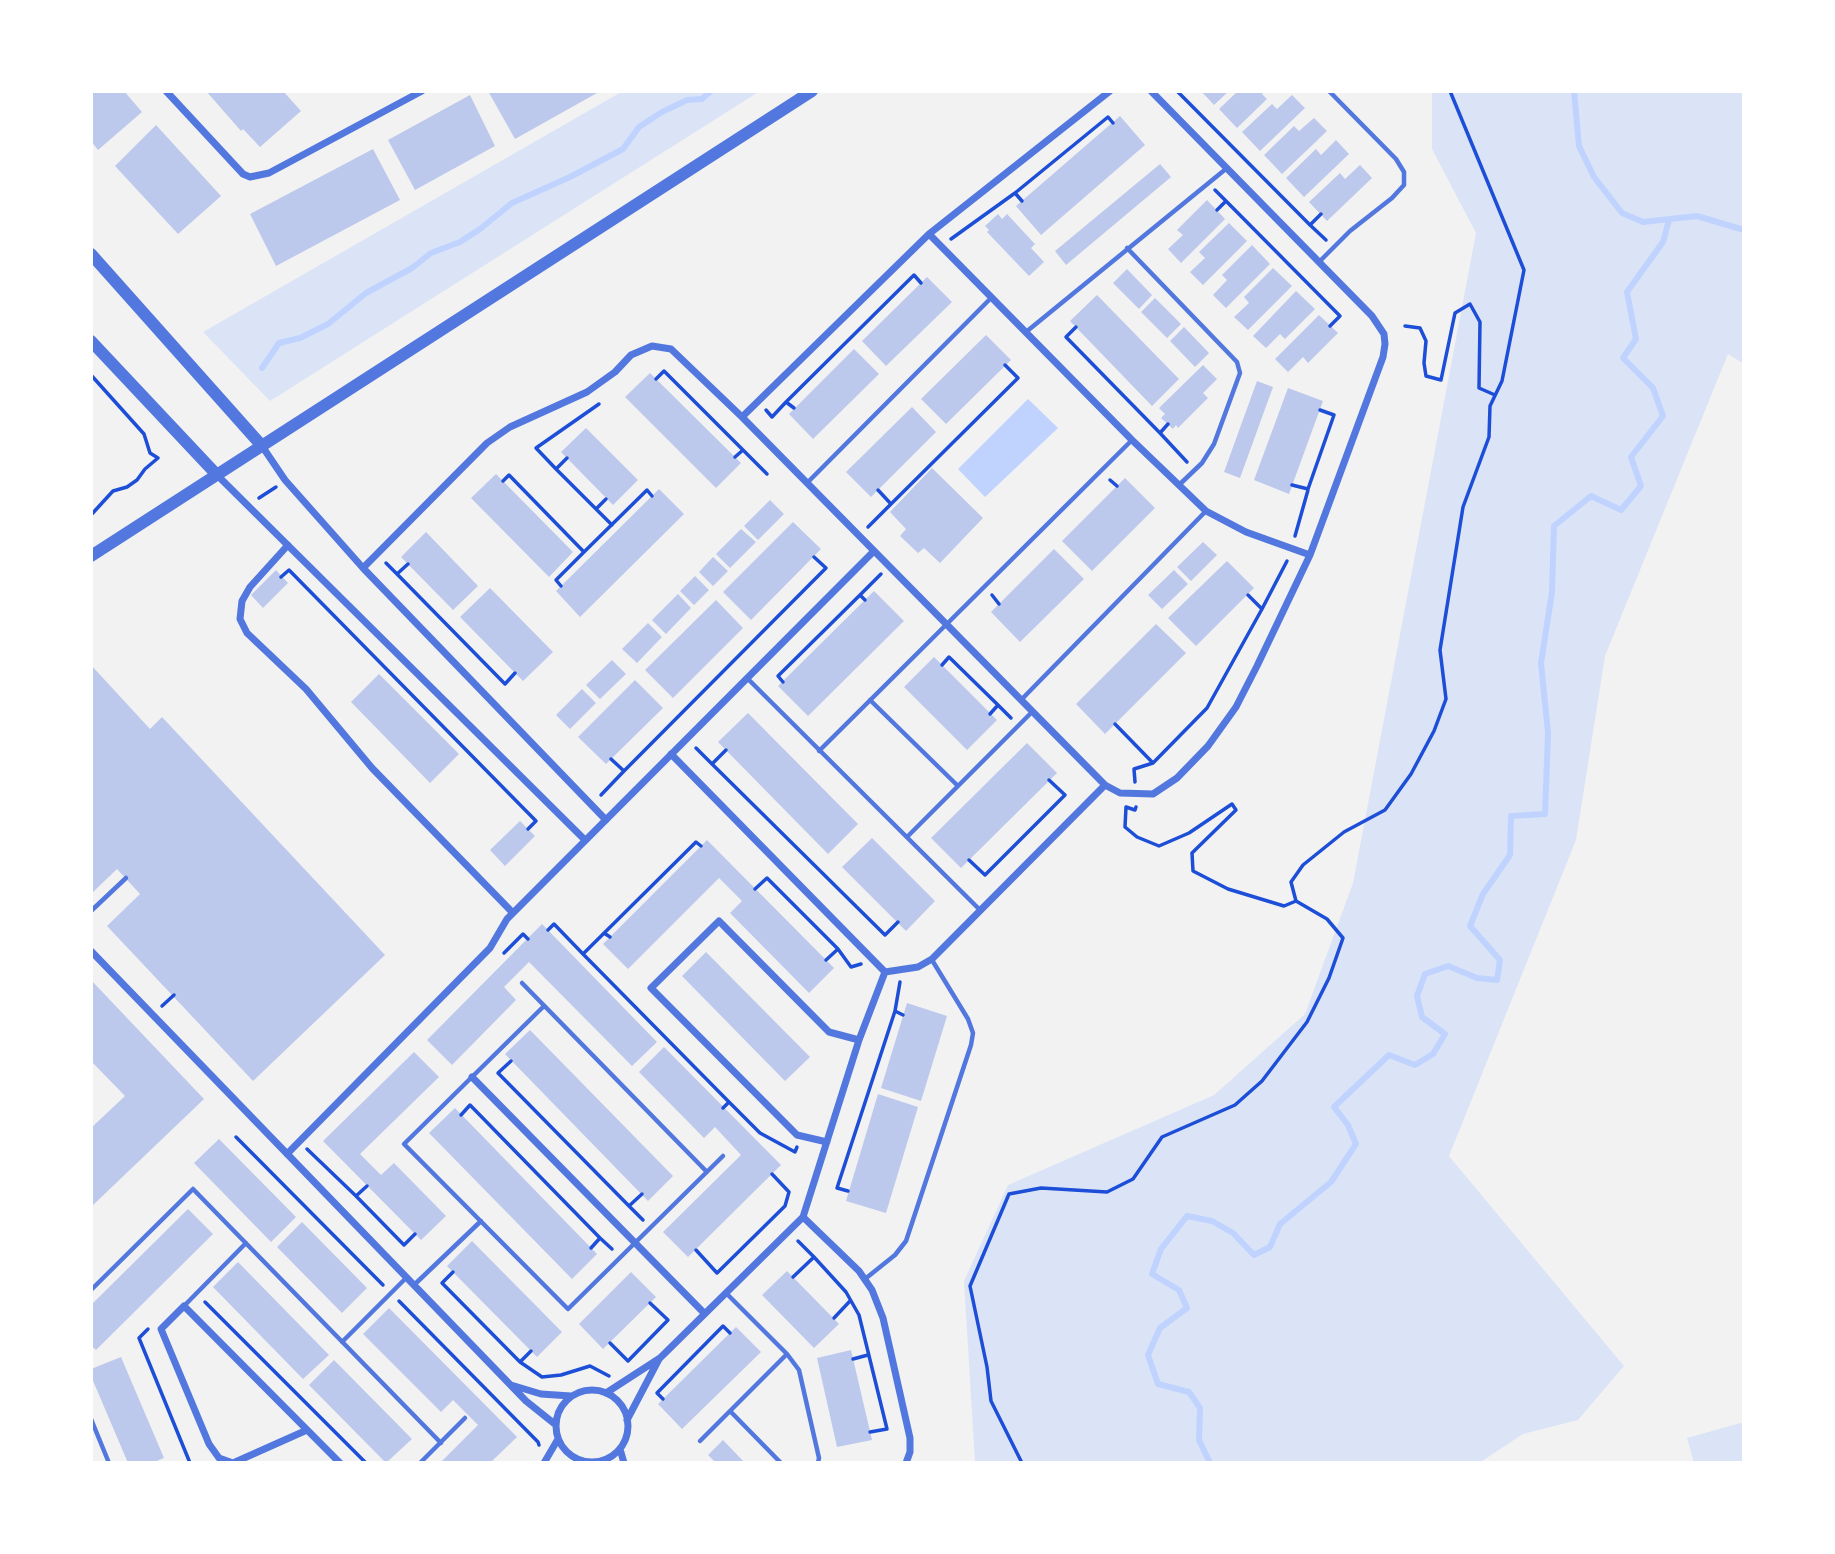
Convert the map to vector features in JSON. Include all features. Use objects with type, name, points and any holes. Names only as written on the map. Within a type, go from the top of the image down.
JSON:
[{"type":"street","points":[[166,91],[243,174],[250,177],[269,173],[422,91]]},
{"type":"street","points":[[91,556],[812,91]]},
{"type":"street","points":[[742,417],[929,234],[1111,91]]},
{"type":"street","points":[[363,568],[487,443],[510,428],[587,392],[615,372],[631,355],[652,346],[671,349],[742,417],[1105,785],[1120,793],[1153,794],[1177,778],[1208,746],[1236,707],[1310,555],[1383,356],[1385,344],[1384,334],[1372,316],[1151,91]]},
{"type":"street","points":[[929,234],[1132,440],[1206,511],[1247,532],[1310,555]]},
{"type":"street","points":[[91,254],[262,446],[285,480],[363,568],[606,820]]},
{"type":"street","points":[[91,341],[217,475],[585,840]]},
{"type":"street","points":[[288,545],[250,587],[242,601],[240,619],[247,633],[306,689],[372,768],[513,913]]},
{"type":"street","points":[[286,1154],[490,948],[507,919],[874,551]]},
{"type":"street","points":[[671,754],[885,972],[918,967],[932,959],[1105,785]]},
{"type":"street","points":[[827,1142],[797,1135],[651,988],[719,921],[829,1032],[859,1041]]},
{"type":"street","points":[[91,951],[510,1385],[556,1425]]},
{"type":"street","points":[[606,1393],[660,1359],[803,1217],[859,1041],[885,972]]},
{"type":"street","points":[[472,1077],[704,1313]]},
{"type":"street","points":[[803,1217],[859,1271],[872,1290],[883,1318],[910,1438],[910,1452],[906,1463]]},
{"type":"street","points":[[307,1430],[233,1463],[219,1458],[209,1444],[161,1329],[184,1306],[340,1463]]},
{"type":"street","points":[[627,1420],[616,1399],[594,1390],[582,1391],[572,1396],[558,1414],[558,1440],[573,1457],[582,1462],[596,1463],[613,1456],[625,1440],[627,1420],[660,1359]]},
{"type":"street","points":[[510,1385],[541,1394],[572,1396]]},
{"type":"street","points":[[544,1463],[558,1440]]},
{"type":"street","points":[[620,1449],[624,1463]]},
{"type":"lane","points":[[1320,262],[1350,231],[1392,198],[1404,185],[1404,172],[1396,159],[1329,91]]},
{"type":"lane","points":[[1026,332],[1228,167]]},
{"type":"lane","points":[[1127,248],[1237,362],[1240,373],[1214,444],[1202,463],[1178,485]]},
{"type":"lane","points":[[807,484],[991,297]]},
{"type":"lane","points":[[819,751],[1132,440]]},
{"type":"lane","points":[[1021,699],[1206,511]]},
{"type":"lane","points":[[747,677],[981,911]]},
{"type":"lane","points":[[870,700],[958,786]]},
{"type":"lane","points":[[907,838],[1033,712]]},
{"type":"lane","points":[[91,911],[126,878]]},
{"type":"lane","points":[[864,1279],[895,1255],[906,1241],[971,1045],[973,1033],[968,1020],[932,959]]},
{"type":"lane","points":[[522,983],[707,1172]]},
{"type":"lane","points":[[544,1006],[404,1144],[568,1309],[723,1156]]},
{"type":"lane","points":[[91,1290],[193,1189],[441,1443]]},
{"type":"lane","points":[[414,1285],[481,1221]]},
{"type":"lane","points":[[184,1306],[246,1243]]},
{"type":"lane","points":[[342,1342],[407,1277]]},
{"type":"lane","points":[[725,1293],[787,1354],[799,1370],[818,1463]]},
{"type":"lane","points":[[700,1441],[787,1354]]},
{"type":"lane","points":[[730,1411],[780,1463]]},
{"type":"lane","points":[[420,1463],[465,1418]]},
{"type":"lane","points":[[91,1419],[109,1463]]},
{"type":"path","points":[[1177,91],[1334,247]]},
{"type":"path","points":[[1022,1463],[991,1401],[987,1367],[970,1286],[1009,1194],[1041,1188],[1107,1192],[1133,1179],[1162,1137],[1235,1105],[1262,1081],[1307,1022],[1329,978],[1343,938],[1327,919],[1296,901],[1291,882],[1303,865],[1344,832],[1385,810],[1411,774],[1446,699],[1440,649],[1463,507],[1489,437],[1490,406],[1502,381],[1524,271],[1450,91]]},
{"type":"path","points":[[941,246],[1015,193],[1108,117],[1113,123]]},
{"type":"path","points":[[1015,193],[1022,201]]},
{"type":"path","points":[[1217,210],[1226,201],[1340,316],[1330,326]]},
{"type":"path","points":[[1310,225],[1321,214]]},
{"type":"path","points":[[758,402],[772,416],[914,275],[921,283]]},
{"type":"path","points":[[1405,326],[1420,328],[1426,341],[1426,376],[1441,380],[1455,313],[1470,304],[1480,322],[1479,388],[1495,395]]},
{"type":"path","points":[[1076,327],[1066,337],[1195,470]]},
{"type":"path","points":[[859,536],[1017,377],[1005,365]]},
{"type":"path","points":[[656,379],[664,371],[767,474]]},
{"type":"path","points":[[91,375],[144,434],[150,453],[158,458],[137,480],[127,487],[113,491],[91,515]]},
{"type":"path","points":[[786,402],[794,408]]},
{"type":"path","points":[[599,404],[536,448],[612,525]]},
{"type":"path","points":[[1294,542],[1308,489],[1334,415],[1320,411]]},
{"type":"path","points":[[1160,433],[1168,424]]},
{"type":"path","points":[[735,457],[743,450]]},
{"type":"path","points":[[556,469],[567,458]]},
{"type":"path","points":[[503,481],[509,475],[584,552]]},
{"type":"path","points":[[1292,485],[1308,489]]},
{"type":"path","points":[[258,498],[278,486]]},
{"type":"path","points":[[561,586],[556,580],[584,552],[647,490],[652,496]]},
{"type":"path","points":[[878,490],[891,504]]},
{"type":"path","points":[[596,509],[607,499]]},
{"type":"path","points":[[591,804],[827,568],[814,556]]},
{"type":"path","points":[[1115,724],[1153,763],[1207,708],[1287,560]]},
{"type":"path","points":[[408,564],[397,574],[505,684],[515,673]]},
{"type":"path","points":[[783,682],[778,676],[888,566]]},
{"type":"path","points":[[282,577],[289,570],[536,821],[528,829]]},
{"type":"path","points":[[860,595],[865,600]]},
{"type":"path","points":[[1248,595],[1262,609]]},
{"type":"path","points":[[942,665],[949,657],[998,705],[990,714]]},
{"type":"path","points":[[686,738],[885,936],[898,922]]},
{"type":"path","points":[[712,764],[726,750]]},
{"type":"path","points":[[611,759],[624,771]]},
{"type":"path","points":[[970,860],[985,875],[1065,795],[1049,780]]},
{"type":"path","points":[[1125,814],[1125,827],[1136,837],[1159,846],[1189,834],[1232,804],[1236,810],[1192,853],[1193,871],[1228,889],[1283,906],[1296,901]]},
{"type":"path","points":[[583,954],[696,842],[701,846]]},
{"type":"path","points":[[755,889],[767,878],[838,949],[826,960]]},
{"type":"path","points":[[548,930],[554,924],[760,1133],[795,1152],[803,1136]]},
{"type":"path","points":[[604,933],[610,937]]},
{"type":"path","points":[[848,1191],[837,1188],[895,1011],[902,971]]},
{"type":"path","points":[[895,1011],[904,1015]]},
{"type":"path","points":[[512,1061],[498,1073],[650,1227]]},
{"type":"path","points":[[723,1108],[729,1102]]},
{"type":"path","points":[[461,1115],[470,1105],[573,1210],[600,1238],[591,1248]]},
{"type":"path","points":[[306,1149],[404,1245],[415,1234]]},
{"type":"path","points":[[696,1250],[717,1273],[785,1206],[789,1192],[772,1174]]},
{"type":"path","points":[[356,1196],[367,1186]]},
{"type":"path","points":[[629,1206],[642,1194]]},
{"type":"path","points":[[788,1231],[834,1278],[859,1315],[887,1429],[870,1432]]},
{"type":"path","points":[[793,1277],[814,1256]]},
{"type":"path","points":[[453,1272],[442,1283],[520,1362],[542,1377],[561,1375],[590,1366],[610,1377]]},
{"type":"path","points":[[204,1300],[366,1463]]},
{"type":"path","points":[[834,1318],[850,1301]]},
{"type":"path","points":[[619,1369],[668,1321],[650,1303]]},
{"type":"path","points":[[663,1399],[657,1393],[723,1326],[730,1333]]},
{"type":"path","points":[[610,1343],[637,1373]]},
{"type":"path","points":[[520,1362],[531,1351]]},
{"type":"path","points":[[853,1359],[869,1355]]},
{"type":"path","points":[[296,1463],[303,1463]]},
{"type":"shaded area","points":[[623,91],[760,91],[270,401],[203,332]]},
{"type":"shaded area","points":[[1432,91],[1744,91],[1744,364],[1728,354],[1605,656],[1576,840],[1449,1156],[1624,1366],[1578,1420],[1523,1434],[1479,1463],[975,1463],[964,1281],[1008,1185],[1214,1095],[1305,1014],[1353,883],[1476,233],[1432,149]]},
{"type":"shaded area","points":[[1744,1422],[1744,1463],[1694,1463],[1687,1438]]},
{"type":"water","points":[[1028,399],[1058,428],[985,497],[958,469]]},
{"type":"building","points":[[91,91],[124,91],[142,112],[98,150],[91,141]]},
{"type":"building","points":[[206,91],[283,91],[301,111],[260,147],[243,129],[241,131]]},
{"type":"building","points":[[488,91],[596,91],[597,93],[515,139]]},
{"type":"building","points":[[1201,91],[1229,91],[1214,105]]},
{"type":"building","points":[[1238,91],[1265,91],[1262,94],[1267,99],[1237,128],[1219,109]]},
{"type":"building","points":[[470,95],[495,146],[415,190],[388,140]]},
{"type":"building","points":[[1292,95],[1305,108],[1260,151],[1242,132],[1272,104],[1277,109]]},
{"type":"building","points":[[1120,116],[1145,145],[1041,235],[1016,206]]},
{"type":"building","points":[[1314,118],[1327,131],[1282,174],[1264,155],[1294,126],[1299,131]]},
{"type":"building","points":[[156,125],[221,196],[178,234],[115,166]]},
{"type":"building","points":[[1336,140],[1349,154],[1304,197],[1286,178],[1316,149],[1321,155]]},
{"type":"building","points":[[373,149],[400,200],[276,266],[250,214]]},
{"type":"building","points":[[1160,164],[1171,177],[1066,265],[1055,251]]},
{"type":"building","points":[[1360,165],[1372,178],[1327,221],[1309,202],[1340,173],[1345,179]]},
{"type":"building","points":[[1207,200],[1225,219],[1181,263],[1168,249],[1183,235],[1177,230]]},
{"type":"building","points":[[998,214],[1002,219],[1007,214],[1035,244],[1031,248],[1044,262],[1029,276],[987,232],[989,230],[985,226]]},
{"type":"building","points":[[1229,223],[1247,241],[1203,285],[1190,272],[1205,258],[1199,252]]},
{"type":"building","points":[[1252,245],[1270,264],[1226,308],[1213,295],[1227,280],[1222,275]]},
{"type":"building","points":[[1273,268],[1292,286],[1248,330],[1234,317],[1249,303],[1244,297]]},
{"type":"building","points":[[1127,269],[1152,295],[1139,309],[1113,283]]},
{"type":"building","points":[[927,277],[952,302],[886,366],[862,341]]},
{"type":"building","points":[[1296,291],[1315,309],[1285,339],[1280,334],[1266,348],[1253,336]]},
{"type":"building","points":[[1097,295],[1179,379],[1152,406],[1070,321]]},
{"type":"building","points":[[1155,298],[1181,324],[1167,338],[1141,312]]},
{"type":"building","points":[[1319,315],[1338,333],[1308,363],[1303,357],[1288,372],[1275,359]]},
{"type":"building","points":[[1184,327],[1209,353],[1195,367],[1170,341]]},
{"type":"building","points":[[986,335],[1011,360],[946,424],[921,399]]},
{"type":"building","points":[[854,349],[879,374],[813,439],[789,414]]},
{"type":"building","points":[[1203,365],[1217,379],[1203,393],[1208,398],[1178,428],[1176,425],[1173,429],[1161,418],[1165,414],[1159,408]]},
{"type":"building","points":[[650,373],[741,463],[716,488],[625,397]]},
{"type":"building","points":[[1257,381],[1273,387],[1240,478],[1224,472]]},
{"type":"building","points":[[1288,388],[1323,401],[1289,494],[1254,480]]},
{"type":"building","points":[[912,407],[936,432],[871,497],[846,472]]},
{"type":"building","points":[[586,428],[638,480],[613,505],[561,452]]},
{"type":"building","points":[[932,468],[983,518],[940,563],[924,548],[918,553],[900,536],[906,529],[890,512]]},
{"type":"building","points":[[496,474],[573,552],[549,577],[471,498]]},
{"type":"building","points":[[1125,478],[1155,508],[1092,571],[1062,541]]},
{"type":"building","points":[[659,489],[684,514],[580,617],[556,591]]},
{"type":"building","points":[[770,500],[784,514],[758,540],[744,526]]},
{"type":"building","points":[[793,522],[821,549],[751,620],[723,592]]},
{"type":"building","points":[[741,529],[756,542],[730,568],[716,554]]},
{"type":"building","points":[[426,532],[478,586],[453,610],[401,557]]},
{"type":"building","points":[[1203,542],[1217,555],[1191,581],[1177,567]]},
{"type":"building","points":[[1054,549],[1084,579],[1020,642],[991,612]]},
{"type":"building","points":[[713,557],[728,571],[713,586],[699,572]]},
{"type":"building","points":[[1227,561],[1254,588],[1196,646],[1168,618]]},
{"type":"building","points":[[276,570],[288,583],[263,608],[251,595]]},
{"type":"building","points":[[1174,570],[1188,584],[1162,609],[1148,595]]},
{"type":"building","points":[[695,576],[709,590],[694,605],[680,591]]},
{"type":"building","points":[[490,588],[553,652],[523,681],[460,617]]},
{"type":"building","points":[[874,591],[904,621],[808,716],[778,686]]},
{"type":"building","points":[[678,594],[691,608],[666,634],[652,620]]},
{"type":"building","points":[[716,600],[743,628],[673,698],[645,670]]},
{"type":"building","points":[[648,623],[662,637],[637,663],[622,649]]},
{"type":"building","points":[[1156,624],[1186,653],[1105,734],[1076,704]]},
{"type":"building","points":[[934,657],[997,720],[967,750],[904,687]]},
{"type":"building","points":[[612,660],[626,674],[600,699],[586,685]]},
{"type":"building","points":[[91,665],[150,729],[162,717],[385,955],[253,1081],[107,926],[140,894],[117,869],[91,894]]},
{"type":"building","points":[[379,674],[459,754],[430,783],[351,702]]},
{"type":"building","points":[[635,680],[663,708],[606,764],[578,737]]},
{"type":"building","points":[[582,689],[596,703],[570,729],[556,715]]},
{"type":"building","points":[[748,713],[858,824],[828,854],[718,742]]},
{"type":"building","points":[[1027,743],[1057,773],[961,868],[931,838]]},
{"type":"building","points":[[520,821],[535,836],[505,866],[490,850]]},
{"type":"building","points":[[872,838],[935,901],[906,931],[842,867]]},
{"type":"building","points":[[707,840],[834,968],[809,993],[730,913],[742,901],[719,878],[628,969],[603,944]]},
{"type":"building","points":[[542,924],[657,1042],[632,1066],[529,962],[504,987],[516,1000],[452,1065],[427,1040]]},
{"type":"building","points":[[706,952],[810,1057],[785,1081],[682,976]]},
{"type":"building","points":[[91,980],[204,1099],[91,1207],[91,1128],[125,1096],[91,1061]]},
{"type":"building","points":[[907,1003],[947,1016],[921,1101],[881,1088]]},
{"type":"building","points":[[530,1030],[673,1176],[648,1201],[505,1054]]},
{"type":"building","points":[[664,1047],[781,1165],[688,1257],[663,1232],[741,1155],[715,1127],[704,1138],[639,1072]]},
{"type":"building","points":[[414,1052],[439,1077],[360,1154],[381,1175],[394,1163],[446,1216],[421,1240],[323,1141]]},
{"type":"building","points":[[878,1094],[918,1107],[886,1213],[846,1201]]},
{"type":"building","points":[[455,1108],[597,1254],[572,1279],[429,1133]]},
{"type":"building","points":[[219,1139],[296,1217],[271,1242],[194,1163]]},
{"type":"building","points":[[188,1209],[213,1234],[96,1350],[91,1345],[91,1305]]},
{"type":"building","points":[[302,1222],[367,1288],[342,1313],[277,1247]]},
{"type":"building","points":[[472,1241],[562,1332],[537,1357],[447,1266]]},
{"type":"building","points":[[238,1262],[329,1355],[303,1379],[213,1287]]},
{"type":"building","points":[[787,1271],[839,1324],[814,1348],[762,1295]]},
{"type":"building","points":[[631,1272],[656,1297],[603,1349],[579,1324]]},
{"type":"building","points":[[389,1308],[517,1437],[490,1463],[440,1463],[478,1425],[453,1400],[441,1412],[363,1334]]},
{"type":"building","points":[[736,1327],[761,1352],[682,1429],[658,1404]]},
{"type":"building","points":[[851,1350],[872,1440],[837,1447],[817,1358]]},
{"type":"building","points":[[121,1357],[164,1458],[152,1463],[128,1463],[91,1376],[91,1369]]},
{"type":"building","points":[[334,1360],[412,1439],[386,1463],[309,1385]]},
{"type":"building","points":[[723,1440],[745,1463],[716,1463],[708,1455]]},
{"type":"waterway","points":[[262,368],[279,343],[300,338],[328,324],[366,293],[412,268],[431,253],[460,242],[512,203],[623,149],[639,127],[662,112],[687,100],[702,99],[711,91]]},
{"type":"waterway","points":[[1574,91],[1579,146],[1594,177],[1622,213],[1643,222],[1697,216],[1744,230]]},
{"type":"waterway","points":[[1210,1463],[1199,1440],[1200,1408],[1189,1392],[1158,1384],[1148,1355],[1160,1328],[1187,1308],[1179,1290],[1152,1274],[1161,1249],[1187,1216],[1212,1221],[1233,1233],[1254,1255],[1270,1247],[1280,1224],[1331,1182],[1356,1144],[1348,1125],[1334,1107],[1389,1055],[1415,1065],[1433,1054],[1445,1034],[1422,1017],[1417,996],[1425,974],[1448,966],[1477,978],[1497,980],[1500,960],[1470,926],[1483,894],[1510,855],[1511,816],[1545,814],[1548,733],[1541,663],[1552,592],[1554,526],[1591,496],[1621,510],[1641,486],[1631,457],[1663,416],[1653,388],[1623,358],[1636,339],[1627,292],[1663,242],[1669,220]]}]
